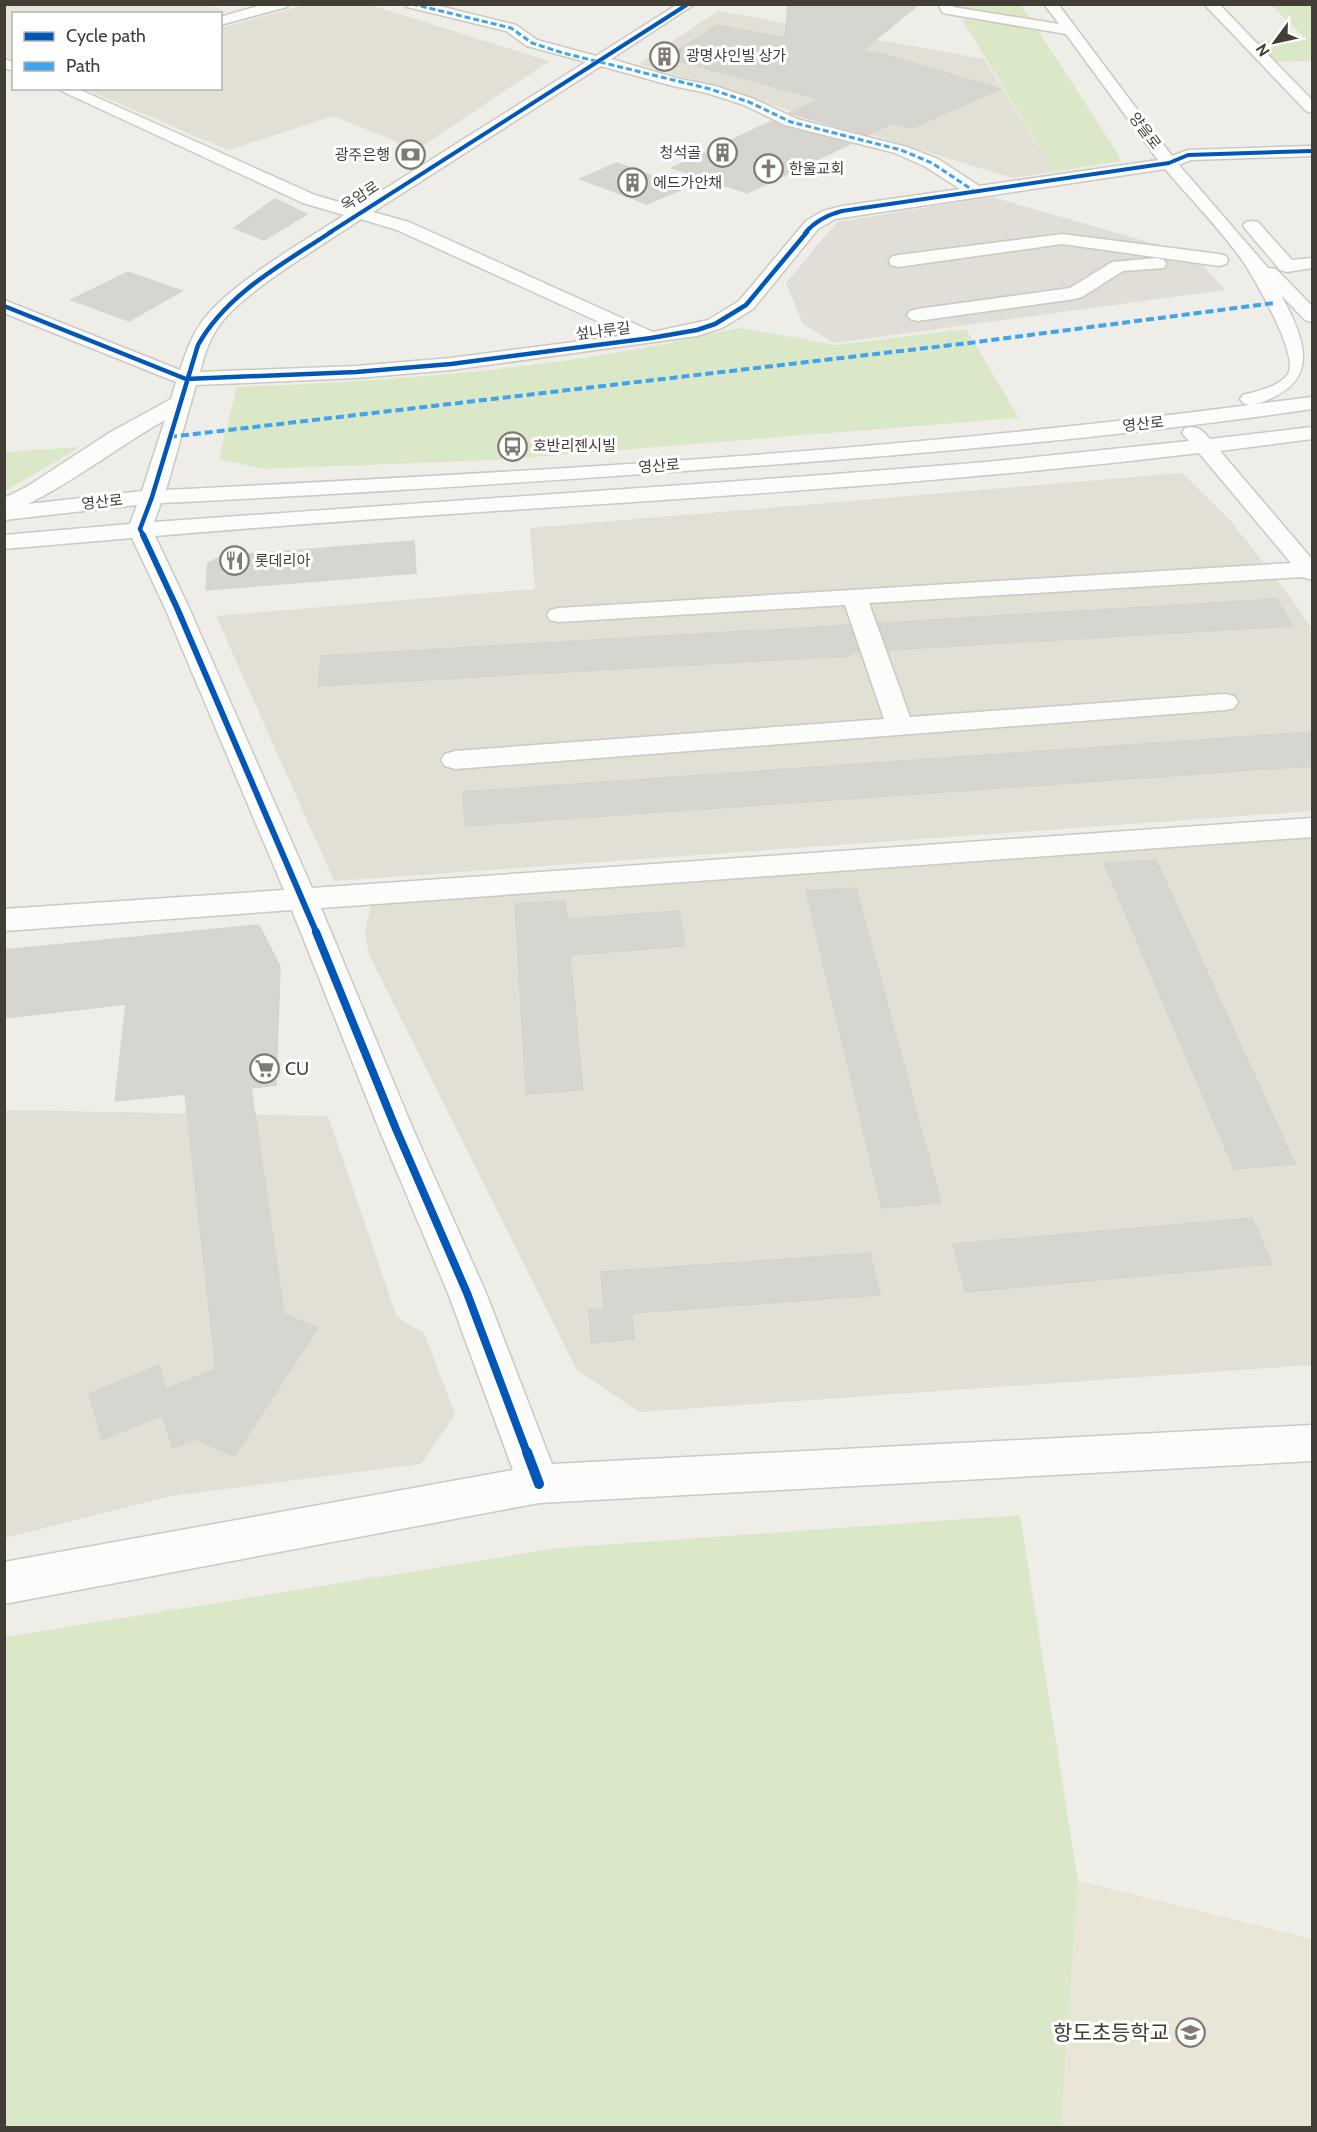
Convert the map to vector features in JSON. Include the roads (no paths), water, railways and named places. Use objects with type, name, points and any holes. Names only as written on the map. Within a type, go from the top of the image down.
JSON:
[{"type":"street","points":[[222,20],[282,4]]},
{"type":"street","points":[[412,4],[510,28],[539,46],[655,77],[710,88],[749,102],[791,122],[901,150],[932,163],[972,191]]},
{"type":"street","points":[[451,4],[600,61],[701,104]]},
{"type":"street","name":"옥암로","points":[[140,529],[152,497],[198,345],[209,326],[224,308],[258,281],[357,214],[688,4]]},
{"type":"street","points":[[945,4],[948,10],[1069,30]]},
{"type":"street","name":"양을로","points":[[1051,4],[1169,163],[1246,251],[1312,336]]},
{"type":"street","points":[[1211,4],[1312,108]]},
{"type":"street","points":[[1089,56],[1114,70],[1151,112]]},
{"type":"street","points":[[1089,56],[1094,80],[1164,185]]},
{"type":"street","points":[[66,90],[309,199],[403,226],[651,338]]},
{"type":"street","points":[[746,118],[880,162]]},
{"type":"street","points":[[1184,150],[1312,151]]},
{"type":"street","points":[[1184,150],[1203,172]]},
{"type":"street","name":"섶나루길","points":[[186,379],[406,368],[651,338],[697,330],[730,317],[746,305],[812,225],[829,215],[862,207],[931,199],[1169,163],[1184,150]]},
{"type":"street","points":[[914,173],[972,191]]},
{"type":"street","points":[[1241,215],[1287,266],[1312,263]]},
{"type":"street","points":[[898,261],[1062,239],[1219,260]]},
{"type":"street","points":[[1205,242],[1219,260]]},
{"type":"street","points":[[1246,251],[1312,302]]},
{"type":"street","points":[[392,485],[1256,398],[1272,393],[1294,380],[1301,365],[1301,356],[1246,251]]},
{"type":"street","name":"양을로","points":[[1246,251],[1312,316]]},
{"type":"street","points":[[917,315],[1075,293],[1119,266],[1219,260]]},
{"type":"street","points":[[4,306],[186,379]]},
{"type":"street","points":[[4,506],[36,491],[117,438],[179,403]]},
{"type":"street","name":"영산로","points":[[4,513],[152,497],[392,485],[911,448],[1182,420],[1312,403]]},
{"type":"street","points":[[1182,420],[1311,571]]},
{"type":"street","name":"영산로","points":[[4,542],[140,529],[918,476],[1203,447],[1312,433]]},
{"type":"street","points":[[140,529],[177,608],[302,898],[396,1129],[467,1293],[539,1484]]},
{"type":"street","points":[[559,615],[1311,571]]},
{"type":"street","points":[[855,597],[899,725]]},
{"type":"street","points":[[455,760],[1224,702]]},
{"type":"street","points":[[4,920],[1312,827]]},
{"type":"street","points":[[4,1583],[539,1484],[1312,1443]]},
{"type":"place","name":"광명샤인빌 상가","points":[[665,56]]},
{"type":"place","name":"청석골","points":[[722,153]]},
{"type":"place","name":"광주은행","points":[[411,155]]},
{"type":"place","name":"한울교회","points":[[768,169]]},
{"type":"place","name":"에드가안채","points":[[632,183]]},
{"type":"place","name":"호반리젠시빌","points":[[512,446]]},
{"type":"place","name":"롯데리아","points":[[234,561]]},
{"type":"place","name":"CU","points":[[264,1069]]},
{"type":"place","name":"항도초등학교","points":[[1190,2033]]}]
